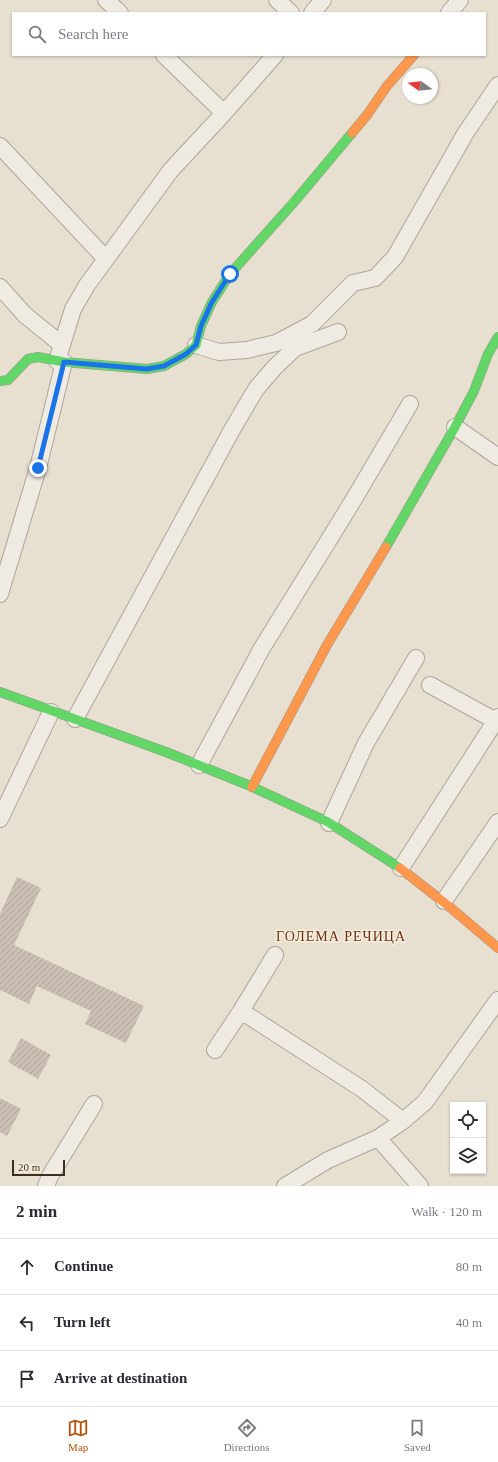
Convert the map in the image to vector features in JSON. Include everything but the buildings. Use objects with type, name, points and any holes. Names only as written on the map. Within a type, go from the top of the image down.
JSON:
[{"type":"street","points":[[106,0],[119,12]]},
{"type":"street","points":[[277,0],[290,12]]},
{"type":"street","points":[[313,12],[323,0]]},
{"type":"street","points":[[450,12],[460,0]]},
{"type":"street","points":[[165,56],[224,113]]},
{"type":"street","points":[[0,594],[38,468],[60,362],[62,345],[73,309],[87,285],[171,170],[274,56]]},
{"type":"street","points":[[0,380],[8,380],[28,359],[38,357],[60,362],[147,369],[164,366],[186,354],[196,345],[201,326],[212,302],[230,274],[295,201],[367,115],[387,86],[413,56]]},
{"type":"street","points":[[196,345],[219,352],[248,350],[276,343],[312,324],[353,283],[375,278],[395,257],[465,134],[498,84]]},
{"type":"street","points":[[0,146],[106,259]]},
{"type":"street","points":[[0,287],[25,315],[62,345]]},
{"type":"street","points":[[76,719],[233,428],[256,389],[275,367],[295,348],[338,332]]},
{"type":"street","points":[[252,786],[327,645],[389,542],[455,427],[474,391],[488,354],[498,337]]},
{"type":"street","points":[[200,765],[262,648],[351,504],[410,404]]},
{"type":"street","points":[[455,427],[498,457]]},
{"type":"street","points":[[329,822],[366,743],[416,658]]},
{"type":"street","points":[[401,868],[497,719],[430,685]]},
{"type":"street","points":[[0,692],[51,712],[76,719],[200,765],[252,786],[329,822],[401,868],[444,901],[498,947]]},
{"type":"street","points":[[0,819],[51,712]]},
{"type":"street","points":[[444,901],[498,822]]},
{"type":"street","points":[[215,1050],[275,955]]},
{"type":"street","points":[[285,1186],[328,1160],[378,1138],[403,1121],[425,1102],[498,1000]]},
{"type":"street","points":[[241,1011],[362,1089],[403,1121]]},
{"type":"street","points":[[46,1186],[50,1176],[94,1104]]},
{"type":"street","points":[[378,1138],[420,1186]]},
{"type":"traffic: fast","points":[[0,381],[8,380],[28,359],[38,357],[64,362],[147,369],[164,366],[186,354],[196,345],[201,326],[212,302],[230,274],[295,201],[352,133]]},
{"type":"traffic: fast","points":[[386,547],[455,427],[474,391],[488,354],[498,337]]},
{"type":"traffic: fast","points":[[0,692],[166,752],[248,785],[328,822],[400,868]]},
{"type":"traffic: slow","points":[[352,133],[367,115],[387,86],[413,56]]},
{"type":"traffic: slow","points":[[252,787],[327,645],[386,547]]},
{"type":"traffic: slow","points":[[400,868],[451,908],[498,948]]},
{"type":"district","name":"ГОЛЕМА РЕЧИЦА","points":[[341,936]]},
{"type":"route","points":[[38,468],[64,362],[147,369],[164,366],[186,354],[196,345],[201,326],[212,302],[230,274]]}]
